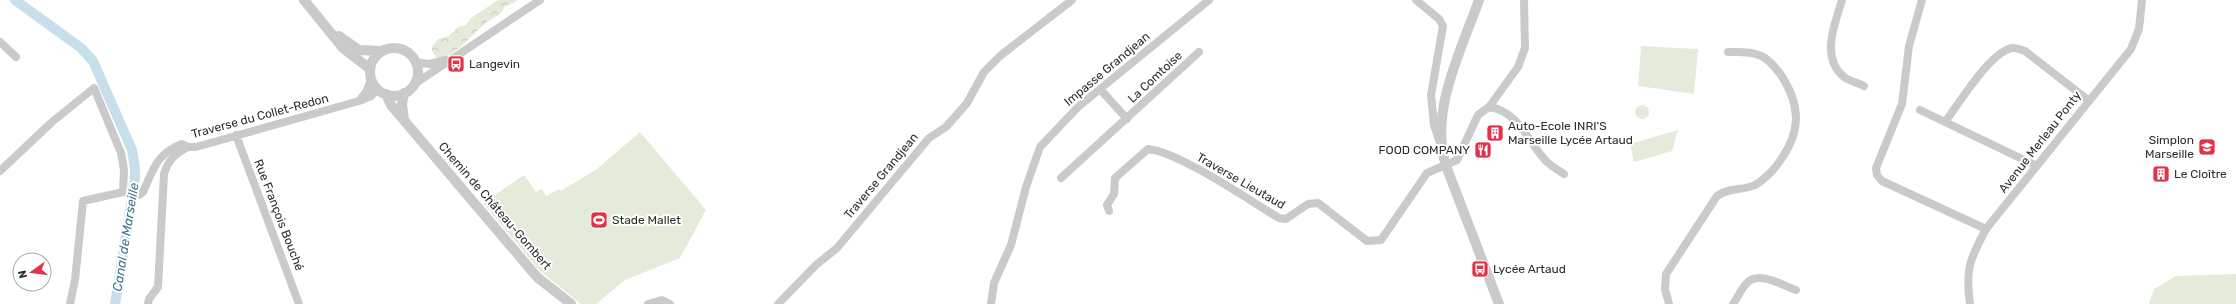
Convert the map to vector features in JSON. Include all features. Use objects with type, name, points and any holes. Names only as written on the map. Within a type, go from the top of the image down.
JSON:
[{"type":"street","points":[[304,0],[326,25],[343,48],[370,74],[382,92],[395,96],[404,93],[450,59],[540,0]]},
{"type":"street","name":"Traverse Grandjean","points":[[778,304],[816,265],[837,248],[929,138],[946,127],[967,103],[984,72],[1005,52],[1072,0]]},
{"type":"street","name":"Impasse Grandjean","points":[[991,304],[994,283],[1011,245],[1026,187],[1040,147],[1078,106],[1100,90],[1209,0]]},
{"type":"street","points":[[1416,0],[1439,19],[1443,26],[1432,95],[1434,125],[1446,166],[1499,304]]},
{"type":"street","points":[[1440,146],[1444,107],[1453,74],[1479,0]]},
{"type":"street","points":[[1446,166],[1457,160],[1478,115],[1489,107],[1518,67],[1525,48],[1524,0]]},
{"type":"street","points":[[1842,0],[1831,39],[1830,50],[1839,72],[1845,78],[1864,86]]},
{"type":"street","points":[[1922,0],[1909,46],[1902,104],[1876,168],[1877,175],[1882,180],[1986,229]]},
{"type":"street","name":"Avenue Merleau Ponty","points":[[1970,304],[1968,277],[1970,258],[1986,229],[2088,100],[2131,49],[2139,29],[2142,0]]},
{"type":"street","points":[[326,25],[345,42],[359,50],[380,51],[390,48],[400,48],[409,54],[415,62],[418,72],[416,83]]},
{"type":"street","points":[[0,42],[16,56]]},
{"type":"street","points":[[1945,122],[1992,61],[2004,52],[2014,48],[2025,51],[2088,100]]},
{"type":"street","points":[[359,101],[366,92],[373,59],[380,51]]},
{"type":"street","name":"La Comtoise","points":[[1061,178],[1199,52]]},
{"type":"street","points":[[1669,304],[1665,288],[1666,274],[1717,196],[1723,192],[1754,185],[1777,166],[1794,137],[1797,118],[1795,101],[1775,67],[1760,55],[1746,52],[1728,52]]},
{"type":"street","points":[[415,62],[429,64],[450,59]]},
{"type":"street","points":[[0,171],[52,122],[94,88],[121,153],[124,170],[123,192]]},
{"type":"street","name":"La Comtoise","points":[[1100,90],[1127,119]]},
{"type":"street","name":"Traverse du Collet-Redon","points":[[70,304],[75,280],[83,201],[123,192],[139,194],[143,192],[163,153],[182,144],[188,147],[196,147],[359,101],[382,92]]},
{"type":"street","name":"Chemin de Château-Gombert","points":[[382,92],[391,106],[537,277],[569,303]]},
{"type":"street","points":[[404,93],[402,104],[404,120]]},
{"type":"street","points":[[1489,107],[1500,108],[1512,117],[1547,162],[1564,174]]},
{"type":"street","points":[[1920,110],[2037,166]]},
{"type":"street","name":"Rue François Bouché","points":[[236,135],[299,304]]},
{"type":"street","points":[[148,304],[149,299],[158,287],[164,174],[167,165],[175,155],[188,147]]},
{"type":"street","name":"Traverse Lieutaud","points":[[1109,212],[1107,205],[1114,194],[1115,178],[1148,148],[1159,150],[1207,175],[1279,218],[1286,220],[1308,204],[1318,203],[1367,241],[1381,240],[1426,173],[1446,166]]},
{"type":"street","points":[[1733,304],[1747,282],[1755,278],[1765,279],[1796,290]]},
{"type":"street","points":[[648,304],[662,300],[670,304]]},
{"type":"green space","points":[[498,0],[517,0],[514,3],[505,6],[500,14],[487,22],[458,49],[445,57],[437,59],[431,48],[438,39],[449,36],[458,27],[466,25],[471,18]]},
{"type":"green space","points":[[1641,46],[1698,49],[1694,94],[1638,86]]},
{"type":"green space","points":[[1639,105],[1645,105],[1649,109],[1649,115],[1645,119],[1639,119],[1635,115],[1635,109]]},
{"type":"green space","points":[[1678,130],[1672,151],[1634,162],[1630,144]]},
{"type":"green space","name":"Stade Mallet","points":[[640,132],[706,210],[680,258],[625,280],[596,304],[581,304],[539,270],[483,203],[524,175],[536,192],[542,189],[546,196],[559,189],[561,191],[597,169]]},
{"type":"green space","points":[[2236,274],[2236,304],[2149,304],[2154,289],[2176,276]]},
{"type":"waterway","name":"Canal de Marseille","points":[[15,0],[81,48],[93,61],[132,150],[135,179],[115,304]]},
{"type":"place","name":"Langevin","points":[[456,64]]},
{"type":"place","name":"Auto-Ecole INRI'S Marseille Lycée Artaud","points":[[1495,133]]},
{"type":"place","name":"Simplon Marseille","points":[[2207,147]]},
{"type":"place","name":"FOOD COMPANY","points":[[1483,150]]},
{"type":"place","name":"Le Cloître","points":[[2161,174]]},
{"type":"place","name":"Stade Mallet","points":[[599,220]]},
{"type":"place","name":"Lycée Artaud","points":[[1480,269]]}]
